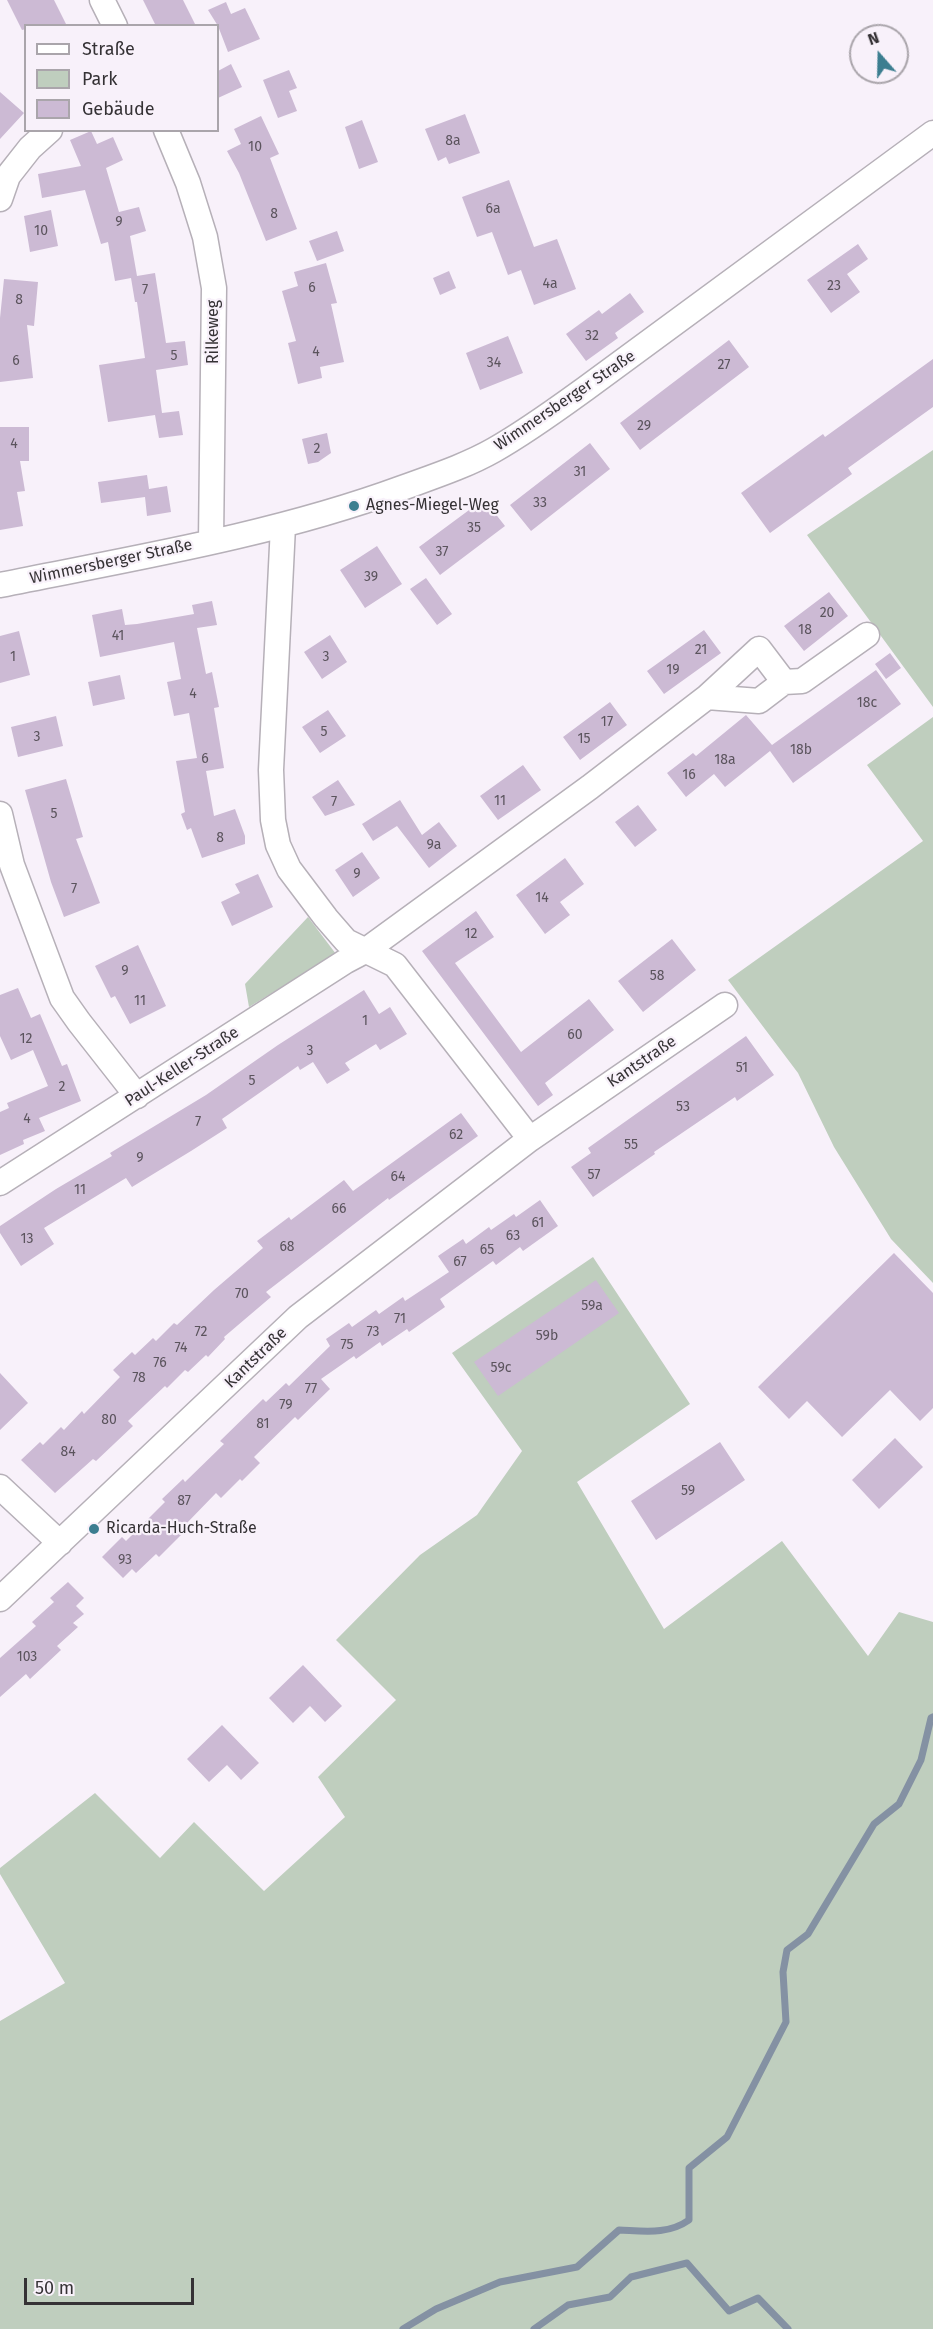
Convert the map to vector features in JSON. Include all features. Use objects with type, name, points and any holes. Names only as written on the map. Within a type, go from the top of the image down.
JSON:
[{"type":"street","points":[[102,0],[114,24]]},
{"type":"street","points":[[0,199],[8,176],[30,148],[48,132]]},
{"type":"street","name":"Rilkeweg","points":[[167,132],[188,183],[205,237],[214,288],[211,541]]},
{"type":"street","name":"Wimmersberger Straße","points":[[0,585],[283,526],[354,506],[431,477],[493,450],[542,420],[593,384],[933,133]]},
{"type":"street","points":[[283,526],[271,770],[273,820],[278,845],[289,869],[346,941],[395,965],[530,1139]]},
{"type":"street","points":[[707,697],[759,701],[784,682],[802,681],[867,635]]},
{"type":"street","points":[[365,951],[590,787],[707,697],[759,649],[784,682]]},
{"type":"street","points":[[0,814],[12,865],[62,998],[137,1096]]},
{"type":"street","name":"Paul-Keller-Straße","points":[[0,1183],[365,951]]},
{"type":"street","name":"Kantstraße","points":[[0,1599],[298,1317],[530,1139],[725,1005]]},
{"type":"street","points":[[0,1487],[60,1543]]},
{"type":"green space","points":[[933,450],[933,707],[807,535]]},
{"type":"green space","points":[[933,717],[933,1283],[891,1239],[834,1147],[798,1073],[728,980],[923,841],[867,765]]},
{"type":"green space","points":[[308,917],[336,954],[249,1007],[245,984]]},
{"type":"green space","points":[[593,1257],[690,1404],[577,1482],[664,1629],[782,1541],[868,1656],[899,1612],[933,1622],[933,2329],[0,2329],[0,2021],[65,1983],[0,1874],[0,1868],[95,1793],[160,1858],[194,1822],[264,1891],[345,1817],[318,1777],[396,1700],[336,1640],[420,1555],[477,1515],[522,1451],[452,1353]]},
{"type":"building","points":[[7,0],[54,0],[66,24],[24,24],[22,30]]},
{"type":"building","points":[[143,0],[183,0],[195,24],[155,24]]},
{"type":"building","points":[[226,2],[231,14],[245,8],[260,39],[228,52],[219,24],[208,10]]},
{"type":"building","points":[[231,64],[242,87],[219,98],[219,70]]},
{"type":"building","points":[[289,70],[297,88],[289,91],[297,111],[278,118],[263,80]]},
{"type":"building","points":[[0,92],[24,113],[0,139]]},
{"type":"building","points":[[465,114],[480,153],[449,164],[446,157],[438,161],[425,129]]},
{"type":"building","points":[[261,116],[279,154],[270,158],[297,229],[266,241],[239,173],[227,151],[241,144],[234,129]]},
{"type":"building","points":[[362,120],[378,162],[359,169],[345,127]]},
{"type":"building","points":[[89,132],[91,132],[97,144],[113,137],[123,160],[106,168],[119,212],[139,207],[146,231],[130,236],[137,276],[155,273],[166,343],[185,341],[188,365],[156,370],[162,413],[179,411],[183,435],[159,438],[155,415],[108,422],[99,365],[145,358],[131,278],[115,281],[108,242],[101,244],[85,190],[42,198],[38,174],[81,166],[70,140]]},
{"type":"building","points":[[509,180],[534,247],[557,239],[576,289],[534,305],[521,270],[508,275],[492,232],[477,237],[462,197]]},
{"type":"building","points":[[51,210],[58,246],[30,252],[24,216]]},
{"type":"building","points":[[337,231],[344,251],[317,261],[309,241]]},
{"type":"building","points":[[858,244],[868,259],[847,274],[860,292],[831,313],[807,280]]},
{"type":"building","points":[[326,263],[337,303],[331,304],[344,362],[320,367],[322,378],[298,384],[288,343],[296,341],[282,291],[298,286],[294,272]]},
{"type":"building","points":[[449,271],[456,288],[440,295],[433,278]]},
{"type":"building","points":[[4,279],[38,282],[34,326],[27,325],[33,378],[0,382],[0,318]]},
{"type":"building","points":[[630,293],[644,312],[615,333],[618,338],[586,361],[566,334],[599,310],[602,314]]},
{"type":"building","points":[[508,336],[523,373],[480,390],[466,353]]},
{"type":"building","points":[[729,340],[749,367],[640,450],[620,423]]},
{"type":"building","points":[[933,359],[933,407],[848,468],[852,474],[770,533],[741,493],[823,434],[825,437]]},
{"type":"building","points":[[0,427],[29,427],[29,461],[20,461],[25,491],[17,492],[23,526],[0,530]]},
{"type":"building","points":[[327,433],[331,453],[318,462],[308,464],[302,439]]},
{"type":"building","points":[[590,443],[610,469],[531,531],[510,505]]},
{"type":"building","points":[[147,475],[149,489],[167,486],[171,512],[147,516],[145,497],[101,503],[98,482]]},
{"type":"building","points":[[484,499],[505,526],[440,575],[419,547]]},
{"type":"building","points":[[377,546],[402,584],[365,608],[340,570]]},
{"type":"building","points":[[426,578],[452,614],[437,625],[410,589]]},
{"type":"building","points":[[829,592],[848,616],[804,651],[784,626]]},
{"type":"building","points":[[212,601],[217,625],[197,628],[206,674],[212,672],[219,707],[214,708],[224,768],[206,771],[214,816],[235,809],[245,836],[245,844],[202,858],[191,828],[187,830],[181,814],[185,812],[176,761],[197,758],[189,713],[174,716],[167,682],[181,679],[174,642],[100,657],[92,615],[122,609],[125,625],[137,624],[194,614],[192,605]]},
{"type":"building","points":[[704,630],[721,653],[664,694],[647,671]]},
{"type":"building","points":[[19,631],[30,675],[0,683],[0,636]]},
{"type":"building","points":[[330,635],[347,662],[322,679],[304,652]]},
{"type":"building","points":[[890,653],[901,668],[886,679],[875,664]]},
{"type":"building","points":[[876,670],[901,704],[793,783],[770,751],[725,787],[714,774],[686,797],[667,773],[693,753],[696,756],[746,715],[772,745]]},
{"type":"building","points":[[120,675],[125,699],[93,706],[88,682]]},
{"type":"building","points":[[610,702],[627,725],[580,760],[563,737]]},
{"type":"building","points":[[328,710],[346,736],[320,753],[302,727]]},
{"type":"building","points":[[56,716],[63,746],[18,757],[11,727]]},
{"type":"building","points":[[523,765],[541,790],[498,820],[480,796]]},
{"type":"building","points":[[66,779],[83,837],[76,839],[100,903],[64,917],[51,882],[25,790]]},
{"type":"building","points":[[338,780],[355,805],[325,816],[312,797]]},
{"type":"building","points":[[400,800],[422,835],[439,822],[457,846],[429,868],[397,826],[373,841],[362,824]]},
{"type":"building","points":[[638,805],[657,830],[635,847],[615,822]]},
{"type":"building","points":[[362,852],[380,878],[353,897],[335,870]]},
{"type":"building","points":[[565,858],[584,884],[560,902],[570,915],[545,934],[516,895]]},
{"type":"building","points":[[258,874],[273,907],[232,926],[221,902],[240,893],[235,884]]},
{"type":"building","points":[[476,911],[494,937],[455,963],[521,1052],[589,999],[614,1030],[545,1083],[553,1095],[538,1106],[422,951]]},
{"type":"building","points":[[672,939],[696,970],[643,1012],[618,981]]},
{"type":"building","points":[[138,945],[166,1006],[130,1024],[115,996],[111,998],[95,966]]},
{"type":"building","points":[[18,988],[31,1018],[40,1014],[62,1066],[67,1064],[81,1101],[39,1118],[45,1131],[23,1140],[24,1144],[0,1155],[0,1112],[9,1108],[7,1103],[48,1086],[33,1050],[11,1060],[0,1036],[0,995]]},
{"type":"building","points":[[364,990],[379,1014],[390,1007],[407,1034],[380,1050],[376,1044],[345,1063],[350,1070],[327,1084],[313,1062],[300,1070],[298,1066],[222,1119],[227,1128],[191,1151],[132,1187],[126,1178],[44,1228],[54,1244],[21,1266],[0,1233],[0,1226],[112,1156],[110,1153],[206,1095]]},
{"type":"building","points":[[746,1036],[774,1075],[737,1101],[735,1097],[593,1197],[571,1167],[591,1153],[588,1148]]},
{"type":"building","points":[[461,1113],[478,1136],[389,1200],[388,1198],[266,1292],[271,1297],[224,1337],[225,1339],[208,1357],[206,1355],[188,1372],[185,1370],[167,1388],[165,1386],[128,1421],[133,1426],[96,1461],[93,1459],[55,1493],[21,1460],[40,1442],[43,1445],[61,1427],[64,1430],[82,1411],[84,1414],[120,1377],[113,1370],[132,1352],[135,1355],[153,1338],[156,1341],[174,1323],[177,1325],[263,1248],[257,1241],[289,1217],[291,1220],[344,1180],[353,1191]]},
{"type":"building","points":[[540,1200],[558,1226],[523,1251],[520,1247],[496,1265],[493,1261],[440,1299],[445,1307],[409,1332],[407,1329],[382,1346],[380,1342],[356,1359],[354,1356],[321,1379],[330,1389],[298,1420],[295,1417],[254,1457],[260,1463],[242,1481],[240,1479],[221,1498],[216,1493],[186,1524],[189,1527],[159,1557],[156,1554],[136,1573],[132,1569],[123,1578],[102,1557],[122,1537],[126,1541],[165,1502],[162,1499],[183,1479],[185,1482],[224,1444],[220,1441],[263,1399],[266,1402],[286,1383],[289,1386],[330,1346],[326,1339],[349,1323],[352,1327],[376,1310],[379,1314],[403,1297],[405,1301],[449,1272],[438,1256],[463,1239],[466,1244],[489,1227],[491,1230],[514,1214],[516,1217]]},
{"type":"building","points":[[894,1253],[933,1293],[933,1408],[920,1421],[890,1390],[842,1437],[807,1401],[789,1419],[758,1387]]},
{"type":"building","points":[[596,1280],[619,1313],[498,1396],[474,1362]]},
{"type":"building","points":[[0,1373],[28,1403],[0,1430]]},
{"type":"building","points":[[895,1438],[923,1467],[879,1509],[852,1480]]},
{"type":"building","points":[[720,1442],[745,1480],[656,1540],[631,1501]]},
{"type":"building","points":[[68,1582],[84,1598],[76,1606],[84,1614],[73,1623],[78,1627],[57,1646],[61,1650],[30,1679],[26,1674],[0,1697],[0,1658],[36,1626],[32,1622],[54,1602],[50,1598]]},
{"type":"building","points":[[303,1665],[342,1706],[325,1722],[310,1706],[293,1723],[269,1698]]},
{"type":"building","points":[[222,1725],[259,1763],[241,1780],[227,1765],[209,1782],[187,1759]]},
{"type":"waterway","points":[[403,2329],[436,2309],[500,2282],[577,2267],[619,2230],[664,2230],[689,2220],[689,2168],[727,2137],[786,2022],[783,1972],[787,1950],[808,1934],[874,1824],[899,1804],[921,1760],[933,1717]]},
{"type":"waterway","points":[[534,2329],[568,2305],[610,2297],[631,2277],[687,2263],[729,2311],[758,2298],[788,2329]]},
{"type":"place","name":"Agnes-Miegel-Weg","points":[[354,506]]},
{"type":"place","name":"Ricarda-Huch-Straße","points":[[94,1529]]}]
